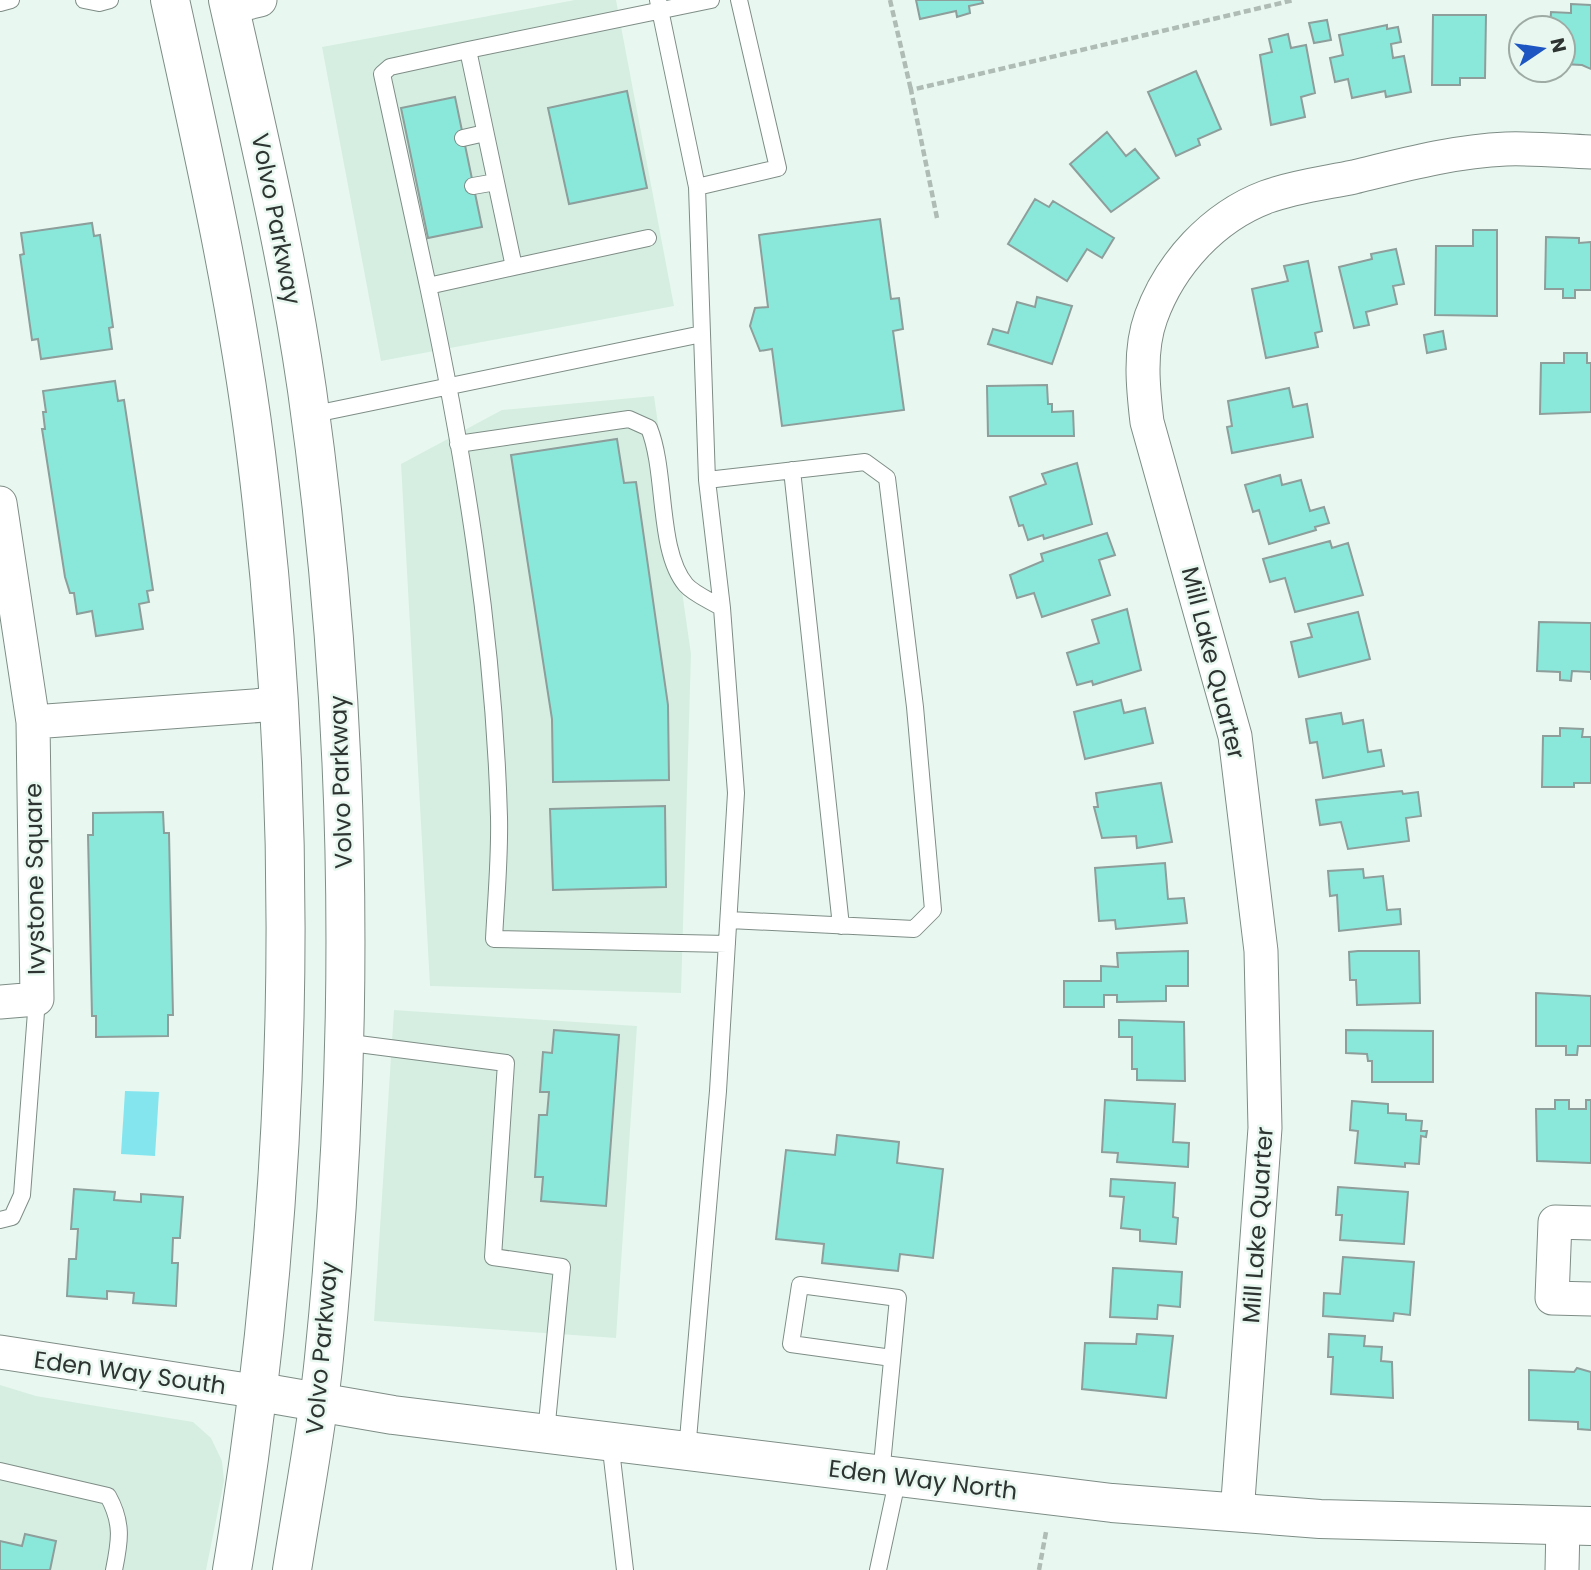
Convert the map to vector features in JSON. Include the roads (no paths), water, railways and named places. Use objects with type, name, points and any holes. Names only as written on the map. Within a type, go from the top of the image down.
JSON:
[{"type":"main road","points":[[170,0],[216,211],[238,330],[268,557],[279,704],[286,887],[283,1105],[277,1222],[260,1392],[232,1570]]},
{"type":"main road","name":"Volvo Parkway","points":[[232,2],[287,268],[310,415],[333,631],[343,799],[346,934],[337,1177],[319,1403],[292,1570]]},
{"type":"main road","name":"Eden Way North","points":[[260,1392],[393,1415],[890,1476],[1237,1514],[1577,1526]]},
{"type":"street","name":"Mill Lake Quarter","points":[[1237,1514],[1265,1128],[1261,951],[1235,736],[1147,422],[1143,379],[1145,345],[1151,317],[1170,280],[1200,238],[1222,221],[1269,196],[1470,153],[1505,149],[1591,152]]},
{"type":"street","name":"Ivystone Square","points":[[0,503],[33,722],[37,999],[0,1002]]},
{"type":"street","points":[[33,722],[279,704]]},
{"type":"street","points":[[1591,1223],[1555,1222],[1552,1298],[1591,1299]]},
{"type":"street","name":"Eden Way South","points":[[0,1352],[260,1392]]},
{"type":"street","points":[[1562,1570],[1577,1526]]},
{"type":"lane","points":[[0,3],[11,0]]},
{"type":"lane","points":[[84,0],[99,3],[110,0]]},
{"type":"lane","points":[[711,0],[659,5],[390,67],[383,74],[415,200],[428,286],[449,384],[485,620],[499,818],[494,939],[727,944]]},
{"type":"lane","points":[[698,187],[778,168],[739,0]]},
{"type":"lane","points":[[659,5],[698,187],[708,480],[722,608],[736,793],[718,1091],[687,1451]]},
{"type":"lane","points":[[468,50],[514,267]]},
{"type":"lane","points":[[463,138],[485,133]]},
{"type":"lane","points":[[474,186],[496,182]]},
{"type":"lane","points":[[428,286],[648,238]]},
{"type":"lane","points":[[310,415],[449,384],[702,334]]},
{"type":"lane","points":[[458,444],[629,419],[649,428],[657,447],[673,564],[687,586],[722,608]]},
{"type":"lane","points":[[708,480],[865,462],[887,478],[915,707],[933,910],[914,929],[729,920]]},
{"type":"lane","points":[[792,470],[841,926]]},
{"type":"lane","points":[[0,1220],[12,1217],[22,1195],[37,999]]},
{"type":"lane","points":[[343,1042],[506,1063],[493,1257],[562,1267],[546,1433]]},
{"type":"lane","points":[[878,1570],[890,1476],[892,1358],[898,1298],[800,1285],[792,1344],[892,1358]]},
{"type":"lane","points":[[610,1441],[625,1570]]},
{"type":"lane","points":[[0,1471],[108,1496],[117,1512],[122,1532],[114,1570]]},
{"type":"water","points":[[125,1091],[159,1092],[155,1156],[121,1154]]}]
